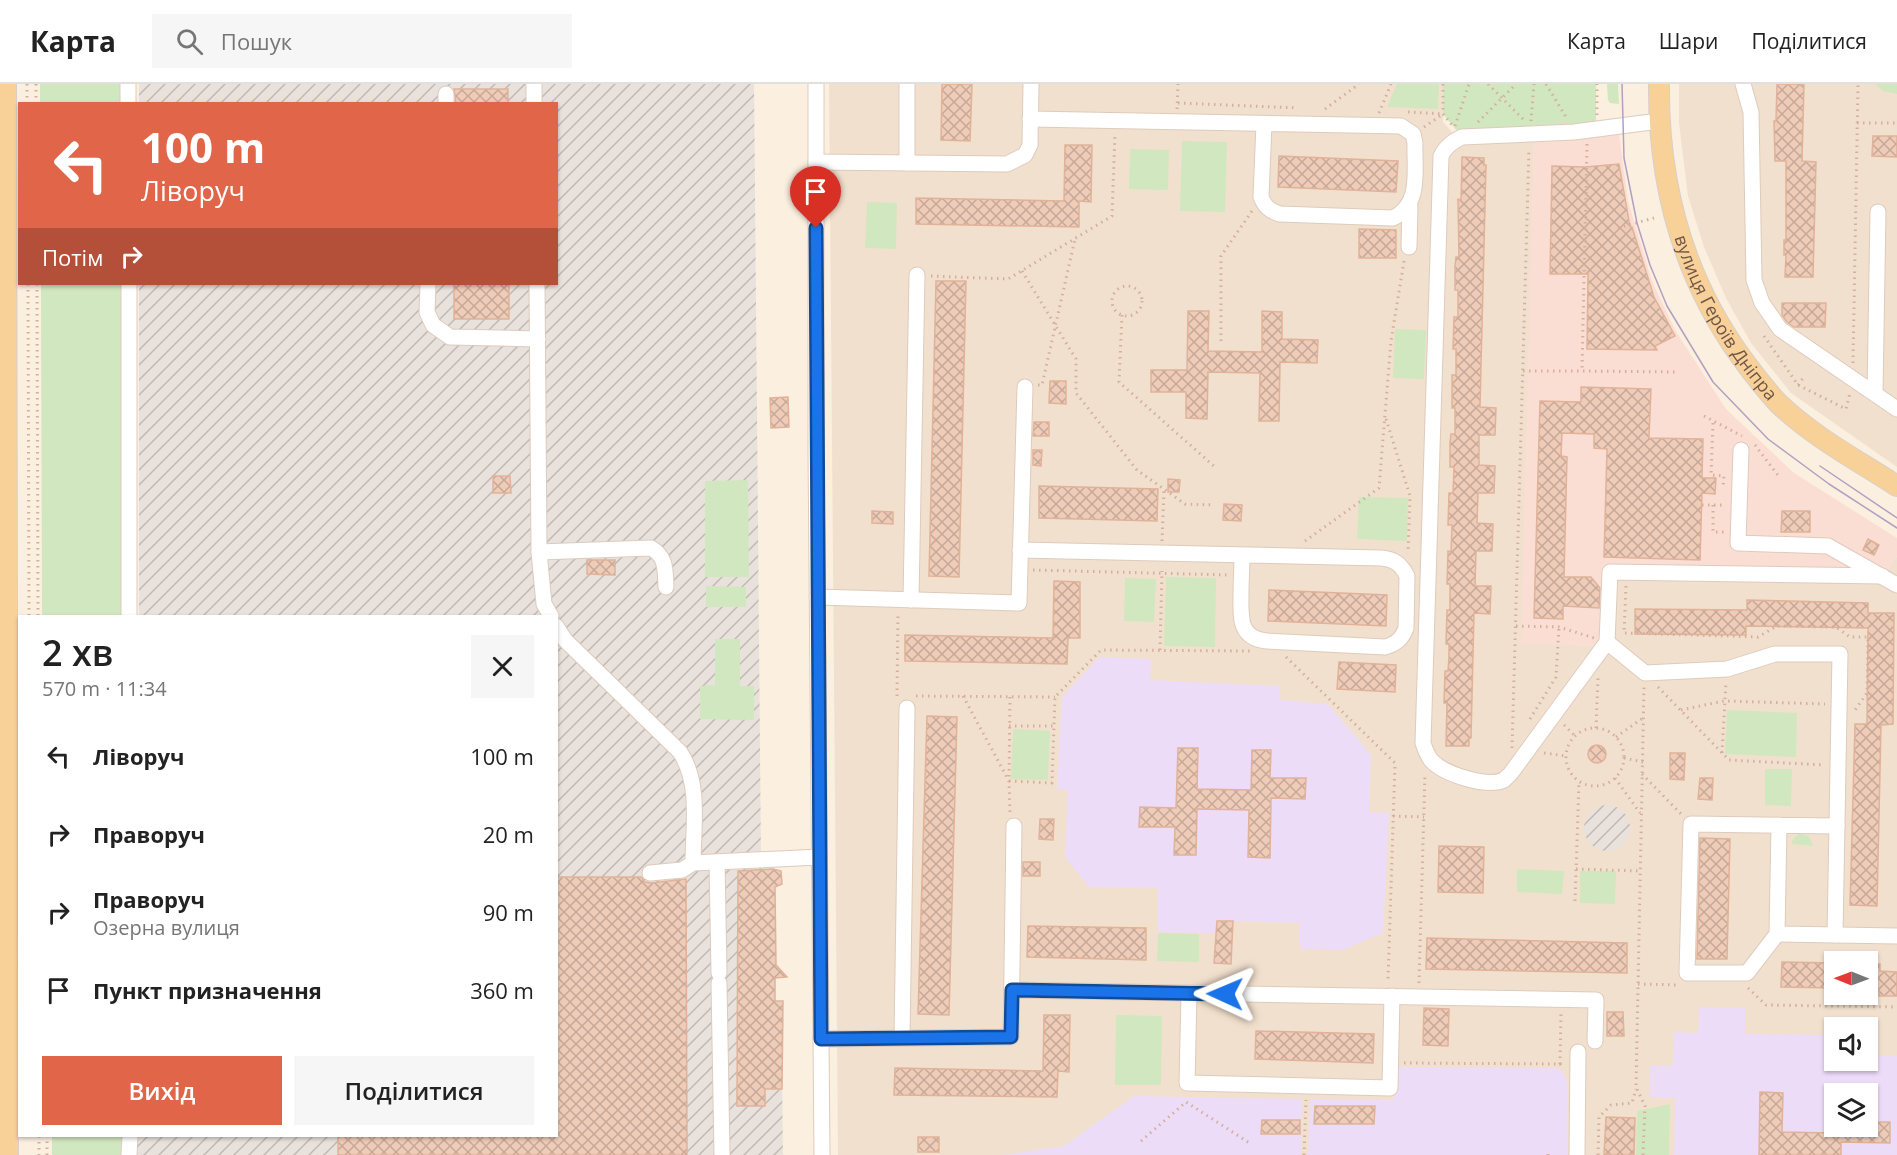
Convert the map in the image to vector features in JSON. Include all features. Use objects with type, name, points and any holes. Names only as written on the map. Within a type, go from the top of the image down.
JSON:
[{"type":"main road","points":[[6,84],[8,1155]]},
{"type":"main road","name":"вулиця Героїв Дніпра","points":[[1659,84],[1659,121],[1664,168],[1677,229],[1702,294],[1723,331],[1778,403],[1813,431],[1897,486]]},
{"type":"street","points":[[128,84],[128,102]]},
{"type":"street","points":[[534,84],[534,102]]},
{"type":"street","points":[[816,84],[817,597],[822,1155]]},
{"type":"street","points":[[907,84],[907,163]]},
{"type":"street","points":[[816,162],[1007,164],[1025,155],[1030,146],[1031,84]]},
{"type":"street","points":[[1743,84],[1752,112],[1755,280],[1762,303],[1780,329],[1897,409]]},
{"type":"street","points":[[1030,118],[1401,126],[1413,135],[1415,142],[1414,195],[1410,206],[1408,248]]},
{"type":"street","points":[[1659,121],[1574,132],[1462,137],[1446,147],[1441,156],[1423,743],[1426,753],[1440,768],[1477,781],[1489,783],[1504,780],[1511,773],[1523,745],[1603,648],[1610,572],[1882,576]]},
{"type":"street","points":[[1264,124],[1261,197],[1264,205],[1271,211],[1280,214],[1393,218],[1410,206]]},
{"type":"street","points":[[1875,393],[1878,212]]},
{"type":"street","points":[[905,600],[917,275]]},
{"type":"street","points":[[129,285],[129,615]]},
{"type":"street","points":[[428,285],[427,312],[433,325],[450,337],[538,339]]},
{"type":"street","points":[[537,285],[539,552],[544,604],[550,615]]},
{"type":"street","points":[[817,597],[1019,603],[1025,387]]},
{"type":"street","points":[[1741,450],[1738,543],[1827,546],[1897,585]]},
{"type":"street","points":[[539,552],[651,548],[663,558],[666,587]]},
{"type":"street","points":[[1020,550],[1162,553],[1284,556],[1390,559],[1397,562],[1407,576],[1406,628],[1398,641],[1385,648],[1265,646],[1252,637],[1242,625],[1242,555]]},
{"type":"street","points":[[558,629],[565,640],[686,761],[693,786],[693,863]]},
{"type":"street","points":[[1603,648],[1644,673],[1727,669],[1775,654],[1840,654],[1835,935]]},
{"type":"street","points":[[902,1038],[904,700]]},
{"type":"street","points":[[1779,825],[1777,934],[1747,973],[1687,973],[1691,824],[1779,825],[1837,826]]},
{"type":"street","points":[[821,1039],[1011,1037],[1014,826]]},
{"type":"street","points":[[650,873],[682,870],[693,863],[819,857]]},
{"type":"street","points":[[717,862],[722,1155]]},
{"type":"street","points":[[1777,934],[1897,936]]},
{"type":"street","points":[[1012,990],[1596,1000],[1595,1041]]},
{"type":"street","points":[[1189,993],[1186,1083],[1390,1088],[1390,996]]},
{"type":"street","points":[[1577,1155],[1578,1052]]},
{"type":"street","points":[[129,1155],[130,1137]]},
{"type":"path","points":[[27,84],[27,102]]},
{"type":"path","points":[[36,84],[36,102]]},
{"type":"path","points":[[1325,109],[1359,84]]},
{"type":"path","points":[[1374,124],[1391,84]]},
{"type":"path","points":[[1443,84],[1443,114],[1454,127],[1469,84]]},
{"type":"path","points":[[1488,84],[1531,126],[1534,84]]},
{"type":"path","points":[[1462,137],[1516,84]]},
{"type":"path","points":[[1546,84],[1574,132],[1587,139],[1582,371]]},
{"type":"path","points":[[1596,129],[1597,84]]},
{"type":"path","points":[[1764,336],[1798,385],[1846,409],[1853,378],[1858,84]]},
{"type":"path","points":[[1413,135],[1443,114]]},
{"type":"path","points":[[917,275],[1008,279],[1112,216],[1116,120]]},
{"type":"path","points":[[1857,123],[1897,123]]},
{"type":"path","points":[[1511,773],[1530,134]]},
{"type":"path","points":[[1221,341],[1221,256],[1261,197]]},
{"type":"path","points":[[1618,228],[1654,218]]},
{"type":"path","points":[[1025,387],[1042,385],[1076,238]]},
{"type":"path","points":[[1284,556],[1379,488],[1391,341],[1402,267],[1408,248]]},
{"type":"path","points":[[1022,271],[1076,359],[1076,393],[1137,470],[1185,504],[1214,505]]},
{"type":"path","points":[[28,285],[29,615]]},
{"type":"path","points":[[37,285],[38,615]]},
{"type":"path","points":[[1121,287],[1131,287],[1138,292],[1141,305],[1135,313],[1122,315],[1114,308],[1112,298],[1121,287]]},
{"type":"path","points":[[1122,315],[1119,382],[1216,468]]},
{"type":"path","points":[[1523,371],[1675,372]]},
{"type":"path","points":[[1798,385],[1804,377]]},
{"type":"path","points":[[1385,417],[1410,496],[1407,576]]},
{"type":"path","points":[[1702,505],[1723,505],[1724,476],[1711,475],[1713,423]]},
{"type":"path","points":[[1160,650],[1164,489]]},
{"type":"path","points":[[1713,505],[1713,531]]},
{"type":"path","points":[[1020,569],[1242,575]]},
{"type":"path","points":[[1626,582],[1624,633],[1758,637],[1777,626],[1836,627],[1850,637],[1868,637],[1867,693],[1855,710],[1854,720]]},
{"type":"path","points":[[905,600],[904,700],[963,696],[1055,697]]},
{"type":"path","points":[[1516,626],[1559,627],[1603,648],[1596,728]]},
{"type":"path","points":[[1529,722],[1556,677],[1559,627]]},
{"type":"path","points":[[1009,781],[1052,783],[1055,697],[1101,650],[1265,646],[1395,763],[1390,996]]},
{"type":"path","points":[[1722,753],[1727,669]]},
{"type":"path","points":[[1644,673],[1729,760],[1838,765]]},
{"type":"path","points":[[1598,1155],[1599,1117],[1611,1105],[1632,1103],[1636,1087],[1644,673]]},
{"type":"path","points":[[963,696],[1009,781]]},
{"type":"path","points":[[1010,697],[1010,819],[1014,826]]},
{"type":"path","points":[[1681,710],[1724,701],[1840,705]]},
{"type":"path","points":[[1616,737],[1643,718]]},
{"type":"path","points":[[1010,726],[1054,726]]},
{"type":"path","points":[[1596,728],[1604,729],[1616,737],[1624,750],[1624,758],[1623,765],[1615,778],[1607,784],[1588,786],[1579,782],[1572,775],[1567,766],[1566,756],[1570,742],[1575,736],[1581,731],[1596,728]]},
{"type":"path","points":[[1512,749],[1523,745],[1566,756]]},
{"type":"path","points":[[1419,997],[1426,753]]},
{"type":"path","points":[[1624,758],[1643,762]]},
{"type":"path","points":[[1642,774],[1691,824]]},
{"type":"path","points":[[1615,778],[1642,814]]},
{"type":"path","points":[[1575,901],[1579,782]]},
{"type":"path","points":[[1393,816],[1424,817]]},
{"type":"path","points":[[1576,869],[1641,871]]},
{"type":"path","points":[[1638,984],[1686,985]]},
{"type":"path","points":[[1746,986],[1766,1005],[1897,1007]]},
{"type":"path","points":[[1561,999],[1560,1064],[1568,1074]]},
{"type":"path","points":[[1391,1063],[1560,1064]]},
{"type":"path","points":[[1304,1155],[1306,1086]]},
{"type":"path","points":[[1636,1087],[1645,1106],[1643,1155]]},
{"type":"path","points":[[1141,1141],[1186,1102],[1251,1144]]},
{"type":"path","points":[[39,1137],[39,1155]]},
{"type":"path","points":[[47,1137],[47,1155]]},
{"type":"shaded area","points":[[139,84],[754,84],[761,861],[773,861],[773,869],[781,871],[782,884],[775,887],[776,965],[782,971],[783,977],[775,978],[775,1001],[783,1001],[783,1060],[775,1063],[775,1071],[782,1072],[783,1155],[137,1155],[137,1137],[558,1137],[558,615],[139,615],[139,285],[558,285],[558,102],[139,102]]},
{"type":"shaded area","points":[[829,84],[1445,84],[1443,122],[1460,141],[1534,138],[1529,366],[1617,577],[1882,578],[1897,556],[1897,1155],[838,1155]]},
{"type":"shaded area","points":[[1679,84],[1897,84],[1897,467],[1791,393],[1751,343],[1726,298],[1704,247],[1688,196],[1679,123]]},
{"type":"shaded area","points":[[1619,134],[1628,201],[1652,281],[1675,330],[1726,409],[1794,473],[1897,538],[1897,556],[1882,578],[1617,577],[1613,636],[1593,646],[1521,643],[1534,138]]},
{"type":"shaded area","points":[[1099,657],[1151,659],[1150,680],[1280,686],[1280,700],[1328,704],[1371,755],[1369,812],[1389,813],[1383,933],[1343,950],[1300,949],[1300,923],[1234,921],[1233,934],[1158,932],[1158,888],[1089,887],[1065,857],[1068,790],[1057,789],[1062,697]]},
{"type":"shaded area","points":[[1612,805],[1624,811],[1629,819],[1629,837],[1624,845],[1616,850],[1602,851],[1594,848],[1587,841],[1584,823],[1587,815],[1594,808]]},
{"type":"shaded area","points":[[1699,1007],[1745,1007],[1745,1034],[1824,1035],[1824,1071],[1878,1071],[1878,1055],[1897,1055],[1897,1155],[1674,1155],[1675,1098],[1650,1097],[1650,1066],[1673,1066],[1674,1032],[1698,1033]]},
{"type":"shaded area","points":[[1394,1067],[1559,1068],[1568,1086],[1567,1155],[1308,1155],[1310,1099],[1394,1100]]},
{"type":"shaded area","points":[[1134,1096],[1302,1099],[1301,1155],[1003,1155],[1064,1146]]},
{"type":"green space","points":[[40,84],[120,84],[120,102],[40,102]]},
{"type":"green space","points":[[1397,84],[1439,84],[1438,109],[1387,107]]},
{"type":"green space","points":[[1443,84],[1596,84],[1596,129],[1462,137],[1443,114]]},
{"type":"green space","points":[[1607,84],[1618,84],[1619,104],[1610,103],[1608,100]]},
{"type":"green space","points":[[1875,84],[1897,84],[1897,94],[1883,91]]},
{"type":"green space","points":[[1182,141],[1227,142],[1225,212],[1180,211]]},
{"type":"green space","points":[[1130,149],[1169,150],[1168,190],[1129,189]]},
{"type":"green space","points":[[867,202],[897,203],[896,249],[865,248]]},
{"type":"green space","points":[[41,285],[121,285],[122,615],[42,615]]},
{"type":"green space","points":[[1395,329],[1426,330],[1424,379],[1393,378]]},
{"type":"green space","points":[[748,480],[749,577],[705,577],[705,481]]},
{"type":"green space","points":[[1359,497],[1408,498],[1407,541],[1357,539]]},
{"type":"green space","points":[[1166,577],[1216,578],[1215,647],[1164,646]]},
{"type":"green space","points":[[1125,578],[1156,579],[1154,622],[1124,621]]},
{"type":"green space","points":[[706,586],[746,587],[746,607],[706,607]]},
{"type":"green space","points":[[715,639],[740,639],[740,686],[754,686],[754,720],[700,719],[700,686],[715,685]]},
{"type":"green space","points":[[1727,710],[1797,713],[1796,757],[1725,754]]},
{"type":"green space","points":[[1013,729],[1050,731],[1048,780],[1011,779]]},
{"type":"green space","points":[[1765,769],[1792,769],[1791,806],[1765,805]]},
{"type":"green space","points":[[1799,834],[1809,836],[1813,846],[1791,844]]},
{"type":"green space","points":[[1517,869],[1564,871],[1562,894],[1517,892]]},
{"type":"green space","points":[[1580,871],[1616,871],[1615,904],[1580,903]]},
{"type":"green space","points":[[1158,933],[1199,934],[1199,962],[1157,961]]},
{"type":"green space","points":[[1116,1015],[1162,1016],[1161,1085],[1115,1085]]},
{"type":"green space","points":[[1670,1104],[1669,1155],[1636,1155],[1637,1111]]},
{"type":"green space","points":[[52,1137],[122,1137],[122,1155],[52,1155]]},
{"type":"building","points":[[942,84],[972,84],[970,141],[941,140]]},
{"type":"building","points":[[1777,84],[1804,84],[1802,161],[1816,162],[1813,277],[1785,277],[1786,161],[1775,161],[1774,121],[1776,121]]},
{"type":"building","points":[[454,89],[508,89],[508,102],[456,102]]},
{"type":"building","points":[[1873,136],[1897,136],[1897,157],[1872,156]]},
{"type":"building","points":[[1065,145],[1092,145],[1091,202],[1079,201],[1079,227],[916,224],[916,198],[1064,201]]},
{"type":"building","points":[[1279,156],[1398,161],[1396,192],[1278,187]]},
{"type":"building","points":[[1462,157],[1484,158],[1484,165],[1486,165],[1480,407],[1496,408],[1495,435],[1479,435],[1479,465],[1495,466],[1494,493],[1478,493],[1477,523],[1493,524],[1492,551],[1476,551],[1475,586],[1491,586],[1490,614],[1474,613],[1471,738],[1469,738],[1469,746],[1446,746],[1447,703],[1444,703],[1445,671],[1448,671],[1449,657],[1449,644],[1446,644],[1447,610],[1450,610],[1450,584],[1447,584],[1452,525],[1448,525],[1449,493],[1453,493],[1454,467],[1450,467],[1450,443],[1451,434],[1455,434],[1452,375],[1456,375],[1456,349],[1453,349],[1454,317],[1458,317],[1458,290],[1455,290],[1455,266],[1456,257],[1459,257],[1458,199],[1461,200]]},
{"type":"building","points":[[1619,164],[1630,227],[1632,227],[1654,297],[1675,336],[1655,346],[1657,350],[1587,349],[1588,274],[1550,274],[1552,166],[1585,167]]},
{"type":"building","points":[[1359,229],[1396,230],[1396,258],[1359,258]]},
{"type":"building","points":[[936,281],[966,281],[959,577],[929,576]]},
{"type":"building","points":[[454,285],[509,285],[509,319],[454,319]]},
{"type":"building","points":[[1782,303],[1826,303],[1825,327],[1794,327],[1782,315]]},
{"type":"building","points":[[1188,311],[1209,311],[1208,351],[1262,352],[1262,311],[1282,312],[1282,339],[1318,340],[1317,363],[1280,362],[1279,421],[1259,421],[1260,373],[1208,372],[1207,419],[1186,418],[1186,392],[1151,392],[1151,370],[1187,370]]},
{"type":"building","points":[[1050,381],[1066,381],[1066,404],[1049,403]]},
{"type":"building","points":[[1581,387],[1651,389],[1649,438],[1703,439],[1702,478],[1716,478],[1715,494],[1702,493],[1700,560],[1604,557],[1607,449],[1594,448],[1594,434],[1562,433],[1561,456],[1567,457],[1564,577],[1591,577],[1600,588],[1599,608],[1563,606],[1563,619],[1534,618],[1540,401],[1581,402]]},
{"type":"building","points":[[788,397],[789,427],[771,428],[770,398]]},
{"type":"building","points":[[1034,422],[1049,422],[1049,436],[1033,436]]},
{"type":"building","points":[[1033,450],[1042,450],[1041,466],[1033,465]]},
{"type":"building","points":[[493,476],[510,476],[511,493],[493,493]]},
{"type":"building","points":[[1168,479],[1180,480],[1179,492],[1168,492]]},
{"type":"building","points":[[1039,486],[1158,489],[1157,521],[1039,518]]},
{"type":"building","points":[[1224,504],[1242,505],[1241,521],[1223,520]]},
{"type":"building","points":[[872,511],[893,512],[893,524],[872,523]]},
{"type":"building","points":[[1782,511],[1810,511],[1810,532],[1781,532]]},
{"type":"building","points":[[1868,539],[1879,545],[1874,555],[1863,550]]},
{"type":"building","points":[[587,560],[615,560],[615,575],[587,574]]},
{"type":"building","points":[[1054,581],[1080,582],[1080,638],[1068,638],[1067,664],[905,661],[905,635],[1053,638]]},
{"type":"building","points":[[1269,590],[1387,595],[1386,626],[1268,621]]},
{"type":"building","points":[[1747,600],[1868,603],[1868,613],[1894,613],[1893,724],[1881,725],[1877,906],[1850,905],[1855,724],[1867,724],[1868,628],[1746,626],[1746,635],[1635,634],[1635,609],[1747,610]]},
{"type":"building","points":[[1339,662],[1396,665],[1395,692],[1337,689]]},
{"type":"building","points":[[927,716],[957,717],[949,1015],[918,1014]]},
{"type":"building","points":[[1597,745],[1603,748],[1606,754],[1603,760],[1597,763],[1591,760],[1588,754],[1591,748]]},
{"type":"building","points":[[1178,748],[1198,748],[1197,789],[1251,790],[1252,750],[1271,750],[1270,778],[1306,778],[1305,799],[1271,798],[1270,858],[1248,857],[1249,810],[1197,809],[1196,855],[1174,855],[1175,827],[1139,827],[1140,807],[1176,808]]},
{"type":"building","points":[[1670,753],[1685,753],[1684,780],[1670,779]]},
{"type":"building","points":[[1700,778],[1713,778],[1712,800],[1698,799]]},
{"type":"building","points":[[1040,819],[1054,819],[1053,840],[1039,839]]},
{"type":"building","points":[[1700,838],[1730,839],[1727,959],[1697,959]]},
{"type":"building","points":[[1439,846],[1484,847],[1483,893],[1438,892]]},
{"type":"building","points":[[1023,862],[1040,862],[1040,876],[1023,876]]},
{"type":"building","points":[[773,869],[781,871],[782,884],[775,887],[776,965],[787,977],[775,978],[775,1001],[783,1001],[782,1089],[765,1089],[765,1106],[737,1106],[738,871]]},
{"type":"building","points":[[558,877],[641,877],[645,882],[651,883],[686,879],[687,1155],[338,1155],[338,1137],[558,1137]]},
{"type":"building","points":[[1217,921],[1233,921],[1231,964],[1214,963]]},
{"type":"building","points":[[1028,926],[1146,928],[1146,960],[1027,957]]},
{"type":"building","points":[[1427,938],[1627,943],[1627,973],[1426,969]]},
{"type":"building","points":[[1782,962],[1824,963],[1824,988],[1781,987]]},
{"type":"building","points":[[1878,964],[1880,964],[1880,971],[1897,972],[1897,996],[1879,996]]},
{"type":"building","points":[[1424,1008],[1449,1009],[1448,1046],[1423,1045]]},
{"type":"building","points":[[1607,1012],[1623,1012],[1624,1036],[1607,1036]]},
{"type":"building","points":[[1044,1015],[1070,1015],[1069,1072],[1058,1071],[1057,1097],[894,1095],[895,1068],[1043,1071]]},
{"type":"building","points":[[1256,1031],[1374,1034],[1373,1063],[1255,1059]]},
{"type":"building","points":[[1760,1092],[1783,1093],[1782,1132],[1824,1133],[1824,1137],[1878,1137],[1878,1122],[1890,1122],[1890,1143],[1841,1142],[1841,1155],[1759,1155]]},
{"type":"building","points":[[1315,1106],[1375,1106],[1374,1124],[1314,1124]]},
{"type":"building","points":[[1606,1117],[1635,1118],[1634,1155],[1604,1155]]},
{"type":"building","points":[[1262,1120],[1300,1120],[1300,1134],[1261,1134]]},
{"type":"building","points":[[918,1137],[939,1137],[939,1152],[918,1152]]},
{"type":"tram line","points":[[1622,84],[1624,158],[1637,223],[1650,265],[1667,306],[1713,382],[1768,439],[1829,484],[1897,528]]},
{"type":"tram line","points":[[1820,466],[1897,518]]},
{"type":"route","points":[[816,228],[821,1039],[1011,1037],[1012,990],[1225,994]]}]
